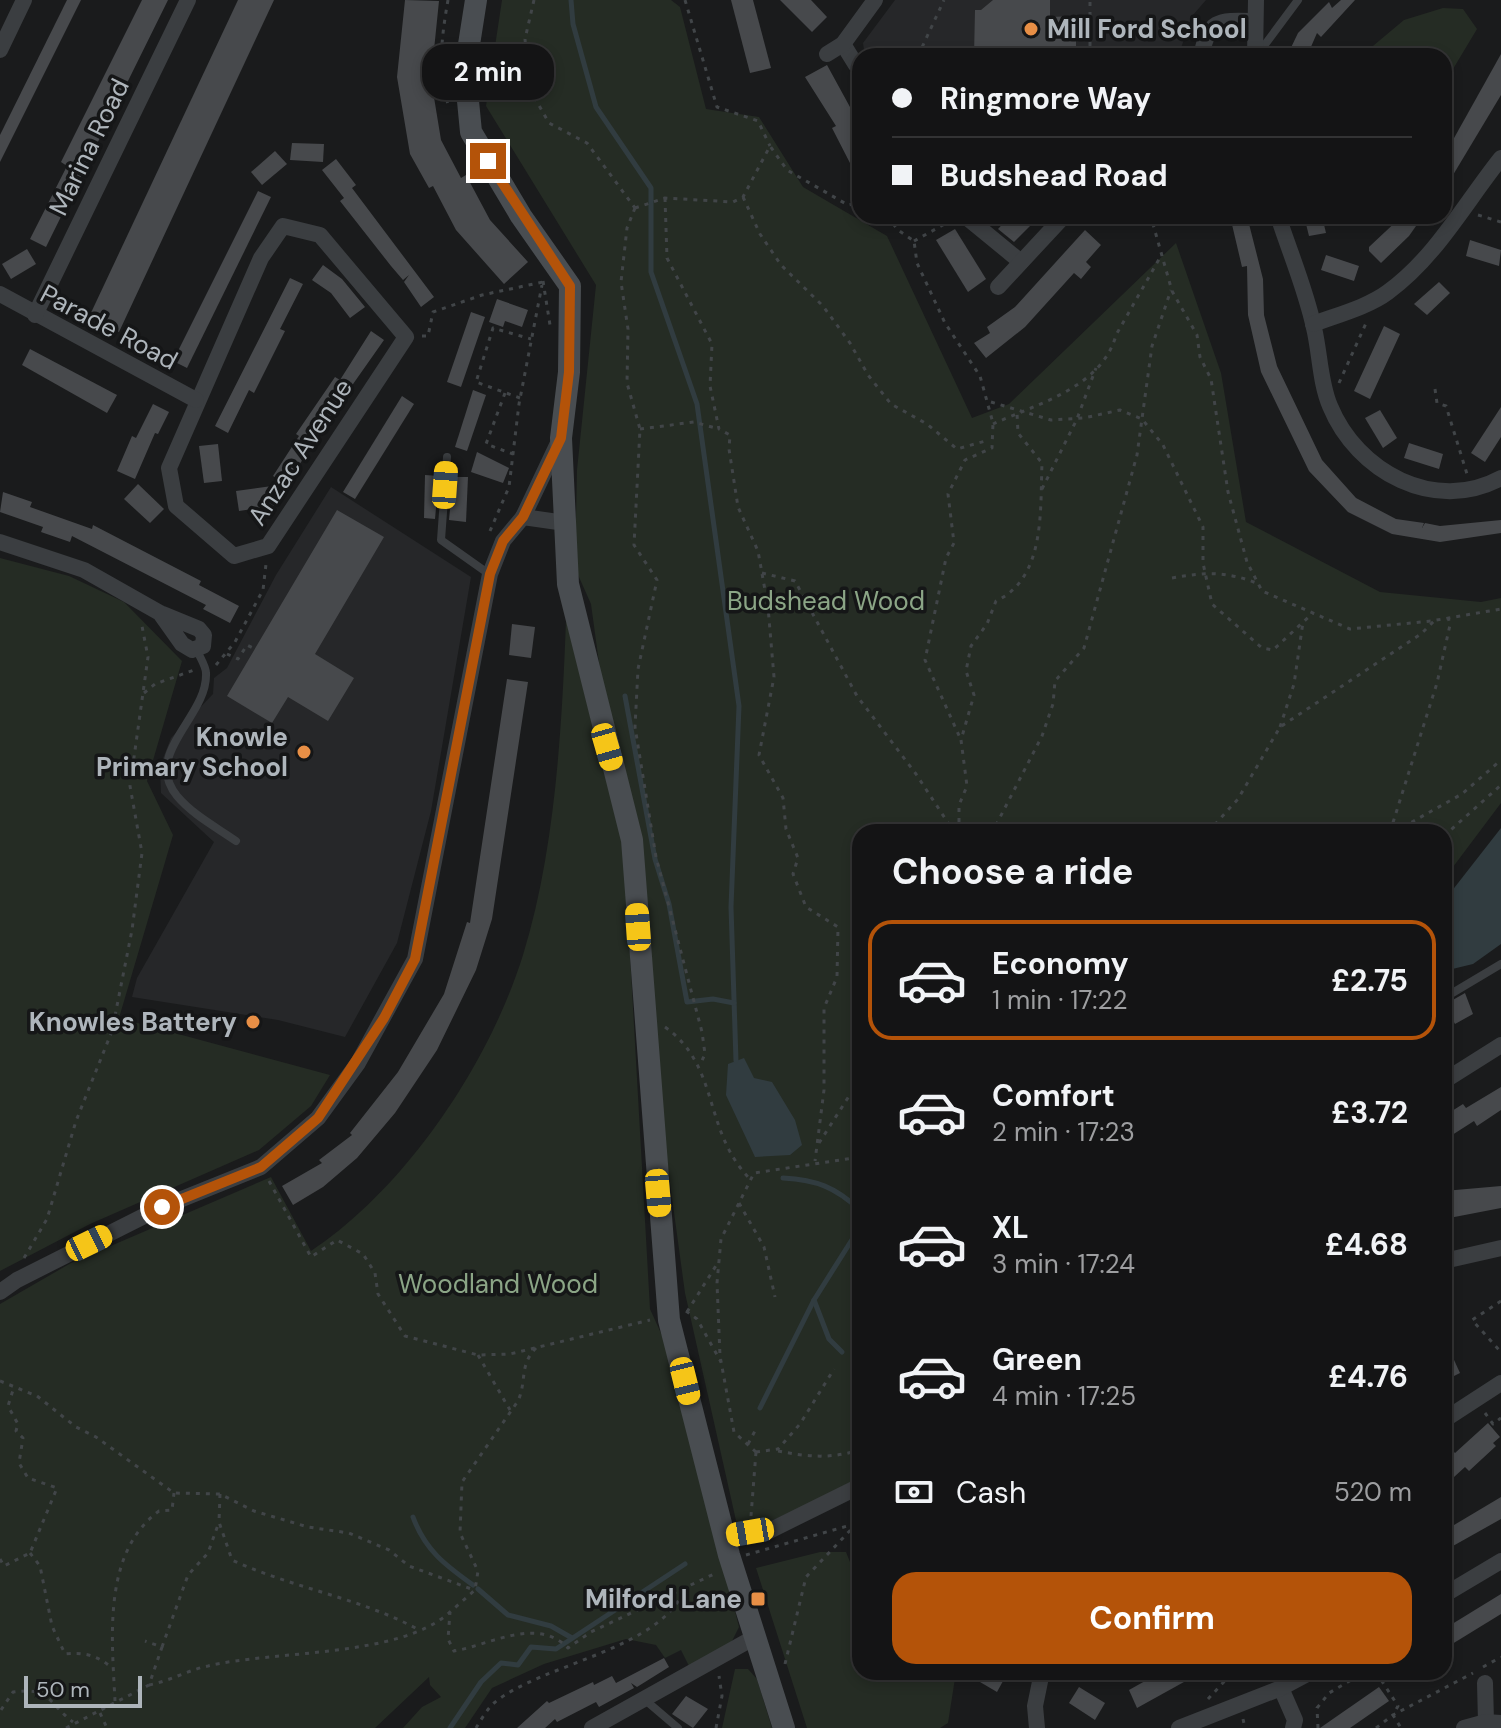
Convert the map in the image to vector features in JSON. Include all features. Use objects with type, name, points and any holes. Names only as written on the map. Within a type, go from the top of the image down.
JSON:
[{"type":"street","points":[[0,50],[24,0]]},
{"type":"street","name":"Marina Road","points":[[35,315],[188,0]]},
{"type":"street","points":[[476,0],[465,70],[471,132],[521,216],[570,286],[569,372],[561,438],[568,584],[632,840],[644,1014],[678,1313],[729,1553],[784,1728]]},
{"type":"street","points":[[827,54],[843,44],[875,0]]},
{"type":"street","points":[[1256,0],[1256,48]]},
{"type":"street","points":[[1203,48],[1205,36],[1214,24],[1227,20],[1254,21]]},
{"type":"street","points":[[843,44],[852,59]]},
{"type":"street","points":[[1452,222],[1501,158]]},
{"type":"street","points":[[975,224],[1021,262]]},
{"type":"street","points":[[998,287],[1057,224]]},
{"type":"street","points":[[1281,224],[1313,324],[1329,405],[1345,434],[1370,463],[1393,478],[1427,490],[1472,489],[1501,478]]},
{"type":"street","points":[[1313,324],[1386,293],[1417,266],[1451,224]]},
{"type":"street","points":[[196,400],[261,258],[283,226],[320,235],[406,337]]},
{"type":"street","name":"Parade Road","points":[[0,294],[196,400]]},
{"type":"street","name":"Anzac Avenue","points":[[196,400],[169,468],[176,506],[234,556],[268,546],[406,337]]},
{"type":"street","points":[[0,1292],[17,1280],[162,1207],[261,1167],[318,1118],[358,1063],[415,959],[485,571],[503,541],[523,517],[561,438]]},
{"type":"street","points":[[523,517],[565,523]]},
{"type":"street","points":[[0,542],[84,570],[137,598],[160,613],[182,644],[197,650]]},
{"type":"street","points":[[1452,1076],[1501,1045]]},
{"type":"street","points":[[1452,1259],[1501,1248]]},
{"type":"street","points":[[1452,1415],[1501,1383]]},
{"type":"street","points":[[729,1553],[750,1532],[769,1531],[852,1490]]},
{"type":"street","points":[[1452,1590],[1501,1561]]},
{"type":"street","points":[[592,1728],[719,1660],[755,1637]]},
{"type":"street","points":[[1037,1728],[1035,1706],[1040,1680]]},
{"type":"street","points":[[1179,1728],[1296,1680]]},
{"type":"street","points":[[1464,1728],[1493,1722],[1485,1683]]},
{"type":"street","points":[[1281,1688],[1295,1720],[1293,1728]]},
{"type":"lane","points":[[1262,48],[1298,0]]},
{"type":"lane","points":[[447,457],[441,540],[485,571]]},
{"type":"lane","points":[[197,650],[206,672],[199,699],[170,750],[165,776],[176,795],[191,811],[236,841]]},
{"type":"lane","points":[[1452,993],[1501,964]]},
{"type":"lane","points":[[643,1699],[678,1728]]},
{"type":"path","points":[[441,41],[448,0]]},
{"type":"path","points":[[534,0],[525,39],[529,88],[549,123],[587,143],[635,208]]},
{"type":"path","points":[[685,0],[717,107],[758,121],[770,146],[787,170],[848,205],[852,204]]},
{"type":"path","points":[[922,48],[944,0]]},
{"type":"path","points":[[1090,0],[1090,48]]},
{"type":"path","points":[[635,208],[665,198],[733,202],[743,197],[770,146]]},
{"type":"path","points":[[743,197],[760,234],[781,265],[823,306],[891,404],[927,424],[957,449],[989,440]]},
{"type":"path","points":[[665,198],[667,258],[712,344],[710,386],[719,429]]},
{"type":"path","points":[[635,208],[627,228],[621,282],[628,329],[627,383],[640,429],[634,545],[657,580],[638,669],[635,727],[656,857],[671,904],[702,1032],[705,1054],[700,1065]]},
{"type":"path","points":[[1461,211],[1501,222]]},
{"type":"path","points":[[893,224],[914,241],[917,263],[945,323],[980,376],[993,424],[989,440],[992,448],[965,460],[948,494],[954,543],[946,558],[925,660],[961,740],[967,786],[959,805],[957,824]]},
{"type":"path","points":[[914,241],[945,224]]},
{"type":"path","points":[[1153,224],[1171,290],[1197,335],[1200,357],[1211,379],[1228,492],[1247,562],[1262,591],[1350,629],[1501,609]]},
{"type":"path","points":[[993,424],[1033,409],[1078,385],[1112,349],[1116,335],[1159,265],[1162,252]]},
{"type":"path","points":[[406,337],[428,336],[433,312],[482,295],[544,282],[520,398],[509,487],[490,530],[485,571]]},
{"type":"path","points":[[997,824],[1042,736],[1053,704],[1055,681],[1084,648],[1133,468],[1152,346],[1171,290]]},
{"type":"path","points":[[520,398],[476,382],[493,328],[531,339]]},
{"type":"path","points":[[1341,379],[1363,330]]},
{"type":"path","points":[[1041,491],[1077,419],[1097,365]]},
{"type":"path","points":[[1435,389],[1437,403],[1446,406],[1472,489]]},
{"type":"path","points":[[505,393],[486,444],[515,454]]},
{"type":"path","points":[[988,401],[1017,413],[1051,420],[1077,419],[1120,410],[1142,419],[1163,445],[1203,527],[1205,572],[1212,604],[1262,648],[1273,650],[1313,613]]},
{"type":"path","points":[[961,740],[974,695],[966,671],[971,646],[987,624],[996,601],[1011,594],[1022,579],[1039,535],[1042,463],[1018,433],[1017,413]]},
{"type":"path","points":[[640,429],[694,422],[730,435],[729,449],[738,507],[758,551],[774,677],[759,755],[783,798],[786,829],[798,858],[793,874],[806,907],[838,927],[837,977],[824,1008],[824,1090],[815,1161]]},
{"type":"path","points":[[144,693],[155,684],[188,670],[206,672],[227,654],[263,590],[268,546]]},
{"type":"path","points":[[1172,578],[1205,572],[1232,573],[1259,584]]},
{"type":"path","points":[[762,573],[795,581],[857,696],[950,824]]},
{"type":"path","points":[[24,1259],[47,1219],[76,1121],[112,1031],[132,930],[142,853],[130,786],[148,657],[143,626],[135,608],[137,598]]},
{"type":"path","points":[[1394,824],[1437,683],[1450,625],[1448,616]]},
{"type":"path","points":[[1280,727],[1421,634],[1435,620]]},
{"type":"path","points":[[1215,824],[1238,799],[1280,727],[1294,684],[1303,622]]},
{"type":"path","points":[[227,654],[238,659],[247,645],[255,649]]},
{"type":"path","points":[[1407,824],[1462,794],[1501,760]]},
{"type":"path","points":[[1452,829],[1501,785]]},
{"type":"path","points":[[644,1014],[683,1040],[700,1065],[727,1149],[751,1180]]},
{"type":"path","points":[[819,1144],[852,1094]]},
{"type":"path","points":[[750,1532],[756,1452],[734,1432],[721,1362],[721,1239],[754,1173],[815,1161],[852,1158]]},
{"type":"path","points":[[261,1167],[311,1257],[337,1240],[363,1254],[375,1273],[378,1294],[405,1336],[478,1355],[510,1354],[678,1313],[697,1319],[721,1362]]},
{"type":"path","points":[[739,1203],[764,1247],[775,1297]]},
{"type":"path","points":[[678,1313],[719,1260]]},
{"type":"path","points":[[1501,1301],[1472,1320],[1501,1352]]},
{"type":"path","points":[[66,1728],[149,1685],[207,1666],[317,1653],[434,1627],[475,1590],[478,1571],[460,1533],[462,1482],[524,1387],[522,1372],[528,1356],[536,1348]]},
{"type":"path","points":[[478,1355],[510,1410]]},
{"type":"path","points":[[756,1452],[778,1449],[800,1424],[834,1369]]},
{"type":"path","points":[[0,1381],[13,1389],[37,1396],[76,1427],[96,1437],[174,1493],[220,1494],[281,1519],[349,1533],[389,1550],[409,1566],[475,1590]]},
{"type":"path","points":[[0,1559],[4,1566],[30,1553],[57,1488],[28,1478],[19,1463],[23,1438],[16,1431],[18,1424],[8,1406],[13,1389]]},
{"type":"path","points":[[1484,1410],[1493,1424],[1501,1418]]},
{"type":"path","points":[[748,1444],[756,1429]]},
{"type":"path","points":[[773,1450],[807,1458],[833,1458],[852,1452]]},
{"type":"path","points":[[115,1701],[113,1593],[135,1537],[150,1517],[159,1511],[172,1510],[174,1493]]},
{"type":"path","points":[[149,1685],[188,1575],[208,1553],[219,1522],[220,1494]]},
{"type":"path","points":[[219,1522],[232,1560],[262,1574],[388,1613],[421,1631]]},
{"type":"path","points":[[450,1612],[448,1639],[454,1651],[479,1647],[507,1635],[536,1634],[560,1640],[568,1648],[591,1632],[685,1587],[729,1553],[783,1546],[852,1525]]},
{"type":"path","points":[[783,1670],[806,1577],[852,1526]]},
{"type":"path","points":[[30,1553],[40,1566],[52,1626],[65,1654],[82,1652],[102,1659],[113,1669]]},
{"type":"path","points":[[476,1728],[494,1703],[540,1679],[619,1648],[680,1602],[685,1587]]},
{"type":"path","points":[[145,1641],[162,1647]]},
{"type":"path","points":[[1376,1728],[1393,1715],[1501,1657]]},
{"type":"path","points":[[716,1728],[722,1696],[719,1660]]},
{"type":"path","points":[[1318,1728],[1317,1708],[1329,1693],[1351,1680]]},
{"type":"path","points":[[1381,1680],[1398,1706],[1393,1715]]},
{"type":"path","points":[[0,1709],[13,1692],[36,1689],[47,1694],[57,1710],[73,1722]]},
{"type":"path","points":[[100,1713],[107,1728]]},
{"type":"path","points":[[1393,1715],[1401,1728]]},
{"type":"shaded area","name":"Mill Ford School","points":[[895,0],[1206,0],[1193,15],[1181,48],[864,48],[863,43]]},
{"type":"shaded area","name":"Knowle Primary School","points":[[331,487],[471,577],[431,811],[397,943],[345,1037],[278,1020],[132,997],[137,978],[214,842],[161,793],[160,766],[171,738],[213,694],[214,678],[227,668],[276,575]]},
{"type":"shaded area","points":[[1501,828],[1501,944],[1473,964],[1452,969],[1452,891]]},
{"type":"shaded area","points":[[744,1058],[754,1078],[772,1082],[795,1120],[802,1145],[790,1155],[755,1157],[726,1095],[728,1064]]},
{"type":"green space","name":"Budshead Wood","points":[[502,0],[671,0],[680,7],[706,109],[759,117],[803,187],[852,216],[852,224],[866,224],[887,236],[972,418],[1009,404],[1176,243],[1221,373],[1246,522],[1380,592],[1481,602],[1501,598],[1501,803],[1452,868],[1452,824],[852,824],[852,1484],[756,1528],[737,1525],[685,1293],[591,604],[575,568],[577,470],[596,285],[486,106]]},
{"type":"green space","points":[[1443,8],[1463,9],[1477,29],[1452,71],[1452,48],[1371,48],[1404,20]]},
{"type":"green space","points":[[0,558],[69,576],[124,602],[182,661],[147,781],[173,835],[119,1018],[330,1075],[311,1106],[259,1150],[90,1224],[0,1271]]},
{"type":"green space","name":"Woodland Wood","points":[[566,620],[624,848],[650,1309],[669,1351],[739,1627],[731,1643],[689,1666],[681,1650],[665,1658],[656,1645],[626,1639],[544,1664],[492,1688],[465,1728],[403,1728],[422,1707],[441,1697],[430,1685],[429,1677],[375,1728],[0,1728],[0,1304],[71,1263],[271,1177],[311,1251],[346,1225],[411,1158],[466,1080],[489,1038],[523,955],[550,832],[559,746]]},
{"type":"green space","points":[[820,1552],[846,1552],[852,1567],[852,1680],[955,1680],[948,1723],[940,1728],[807,1728],[756,1568]]},
{"type":"green space","points":[[735,1669],[748,1669],[757,1679],[772,1728],[722,1728]]},
{"type":"building","points":[[67,0],[81,0],[0,162],[0,135]]},
{"type":"building","points":[[142,0],[168,0],[46,247],[30,239],[67,166],[61,162]]},
{"type":"building","points":[[238,0],[274,0],[119,332],[89,317]]},
{"type":"building","points":[[405,0],[439,1],[431,79],[441,140],[461,178],[466,175],[490,220],[528,262],[504,284],[456,230],[433,186],[429,188],[410,154],[397,77]]},
{"type":"building","points":[[731,0],[753,0],[771,68],[750,73]]},
{"type":"building","points":[[780,0],[811,0],[827,17],[812,32]]},
{"type":"building","points":[[993,0],[1050,0],[1050,17],[1076,16],[1076,48],[974,48],[975,10],[981,10]]},
{"type":"building","points":[[1341,0],[1355,0],[1321,37],[1317,33],[1310,48],[1291,48],[1298,33],[1329,2],[1332,8]]},
{"type":"building","points":[[1501,54],[1501,95],[1452,177],[1452,142]]},
{"type":"building","points":[[827,65],[852,111],[851,165],[832,128],[836,126],[805,77]]},
{"type":"building","points":[[292,143],[324,144],[323,162],[290,160]]},
{"type":"building","points":[[275,151],[287,164],[262,185],[251,172]]},
{"type":"building","points":[[336,159],[356,185],[352,188],[434,297],[421,307],[404,282],[409,275],[403,280],[391,266],[340,201],[344,198],[322,170]]},
{"type":"building","points":[[258,191],[271,197],[187,368],[173,361]]},
{"type":"building","points":[[1003,224],[1032,224],[1014,242],[998,229]]},
{"type":"building","points":[[1232,224],[1249,224],[1263,279],[1264,315],[1277,366],[1322,460],[1356,498],[1396,519],[1424,523],[1422,528],[1425,523],[1440,526],[1501,520],[1501,533],[1440,542],[1392,534],[1348,512],[1309,471],[1261,372],[1248,315],[1247,266],[1242,267]]},
{"type":"building","points":[[1306,224],[1324,224],[1326,233],[1309,236]]},
{"type":"building","points":[[1393,224],[1417,224],[1381,263],[1369,247]]},
{"type":"building","points":[[955,229],[986,279],[968,292],[936,240]]},
{"type":"building","points":[[1085,230],[1101,245],[1086,262],[1091,267],[1081,279],[1074,273],[1025,327],[986,358],[974,343],[990,333],[987,327],[1015,307]]},
{"type":"building","points":[[1470,240],[1501,250],[1499,266],[1466,256]]},
{"type":"building","points":[[27,249],[36,264],[11,279],[2,264]]},
{"type":"building","points":[[1326,255],[1359,266],[1354,281],[1321,270]]},
{"type":"building","points":[[323,265],[342,279],[365,307],[350,318],[331,293],[312,280]]},
{"type":"building","points":[[290,278],[303,284],[280,329],[285,331],[254,393],[249,390],[228,433],[215,426]]},
{"type":"building","points":[[1439,282],[1450,293],[1427,315],[1414,304]]},
{"type":"building","points":[[497,299],[528,310],[522,327],[505,321],[503,327],[489,322]]},
{"type":"building","points":[[471,312],[485,317],[461,387],[447,382]]},
{"type":"building","points":[[1384,326],[1400,334],[1370,399],[1354,391]]},
{"type":"building","points":[[371,331],[384,340],[320,431],[287,485],[273,476],[299,436],[296,434],[335,377],[340,380]]},
{"type":"building","points":[[30,349],[117,395],[107,413],[22,365]]},
{"type":"building","points":[[473,390],[486,395],[467,451],[455,447]]},
{"type":"building","points":[[402,396],[414,404],[355,499],[343,492]]},
{"type":"building","points":[[153,404],[169,412],[158,434],[155,433],[135,479],[117,471],[132,436],[136,438]]},
{"type":"building","points":[[1501,407],[1501,437],[1485,462],[1471,453]]},
{"type":"building","points":[[1380,410],[1397,438],[1383,448],[1365,418]]},
{"type":"building","points":[[1409,443],[1443,454],[1439,469],[1404,458]]},
{"type":"building","points":[[218,444],[222,481],[204,483],[199,446]]},
{"type":"building","points":[[477,452],[509,468],[503,483],[471,472]]},
{"type":"building","points":[[425,475],[439,476],[435,519],[424,518]]},
{"type":"building","points":[[453,477],[468,477],[466,522],[449,520]]},
{"type":"building","points":[[138,484],[164,509],[150,523],[124,499]]},
{"type":"building","points":[[272,486],[274,506],[239,511],[236,491]]},
{"type":"building","points":[[3,492],[32,502],[30,507],[92,529],[93,525],[201,581],[199,585],[239,606],[230,623],[203,609],[206,605],[72,536],[70,542],[41,532],[43,527],[0,512]]},
{"type":"building","points":[[337,510],[384,537],[315,654],[354,678],[328,721],[288,697],[272,723],[227,696]]},
{"type":"building","points":[[512,624],[535,627],[531,658],[509,655]]},
{"type":"building","points":[[507,679],[528,682],[492,919],[476,970],[437,1050],[395,1113],[357,1158],[323,1187],[293,1205],[282,1186],[322,1163],[319,1160],[352,1135],[350,1133],[398,1072],[444,994],[467,922],[470,923]]},
{"type":"building","points":[[1465,993],[1473,1014],[1455,1024],[1452,1000]]},
{"type":"building","points":[[1501,1087],[1501,1110],[1477,1126],[1474,1121],[1452,1135],[1452,1111],[1463,1104],[1466,1108]]},
{"type":"building","points":[[1501,1186],[1501,1208],[1452,1217],[1452,1190]]},
{"type":"building","points":[[1452,1356],[1460,1373],[1452,1377]]},
{"type":"building","points":[[1488,1423],[1500,1437],[1493,1443],[1496,1446],[1469,1471],[1465,1467],[1454,1477],[1452,1450],[1455,1453]]},
{"type":"building","points":[[1501,1497],[1501,1519],[1452,1547],[1452,1526]]},
{"type":"building","points":[[1501,1594],[1501,1614],[1452,1644],[1452,1624]]},
{"type":"building","points":[[664,1658],[669,1667],[637,1687],[631,1683],[634,1688],[599,1707],[596,1702],[557,1722],[555,1719],[545,1728],[517,1728],[547,1701],[549,1703],[612,1676],[616,1683]]},
{"type":"building","points":[[981,1680],[1004,1680],[997,1692]]},
{"type":"building","points":[[1147,1680],[1188,1680],[1137,1708],[1129,1690]]},
{"type":"building","points":[[1079,1687],[1105,1703],[1095,1720],[1069,1703]]},
{"type":"building","points":[[1379,1687],[1389,1701],[1350,1728],[1320,1728]]},
{"type":"building","points":[[686,1696],[708,1709],[693,1728],[672,1714]]},
{"type":"waterway","points":[[571,0],[573,24],[596,107],[651,188],[651,272],[697,404],[739,706],[731,907],[736,1061]]},
{"type":"waterway","points":[[625,696],[655,859],[669,904],[687,1002],[713,999],[734,1003]]},
{"type":"waterway","points":[[783,1178],[825,1186],[852,1204]]},
{"type":"waterway","points":[[760,1408],[814,1300],[852,1240]]},
{"type":"waterway","points":[[814,1300],[829,1339],[842,1352]]},
{"type":"waterway","points":[[413,1517],[437,1556],[473,1585]]},
{"type":"waterway","points":[[450,1728],[481,1682],[501,1663],[518,1665],[531,1647],[556,1649],[685,1564]]},
{"type":"waterway","points":[[478,1589],[508,1615],[551,1626],[572,1638]]},
{"type":"place","name":"Mill Ford School","points":[[1031,29]]},
{"type":"place","name":"Knowle Primary School","points":[[304,752]]},
{"type":"place","name":"Knowles Battery","points":[[253,1022]]},
{"type":"place","name":"Milford Lane","points":[[758,1599]]},
{"type":"route","points":[[162,1207],[261,1167],[318,1118],[358,1063],[415,959],[490,574],[503,541],[523,517],[561,438],[569,372],[570,286],[521,216],[488,161]]}]
